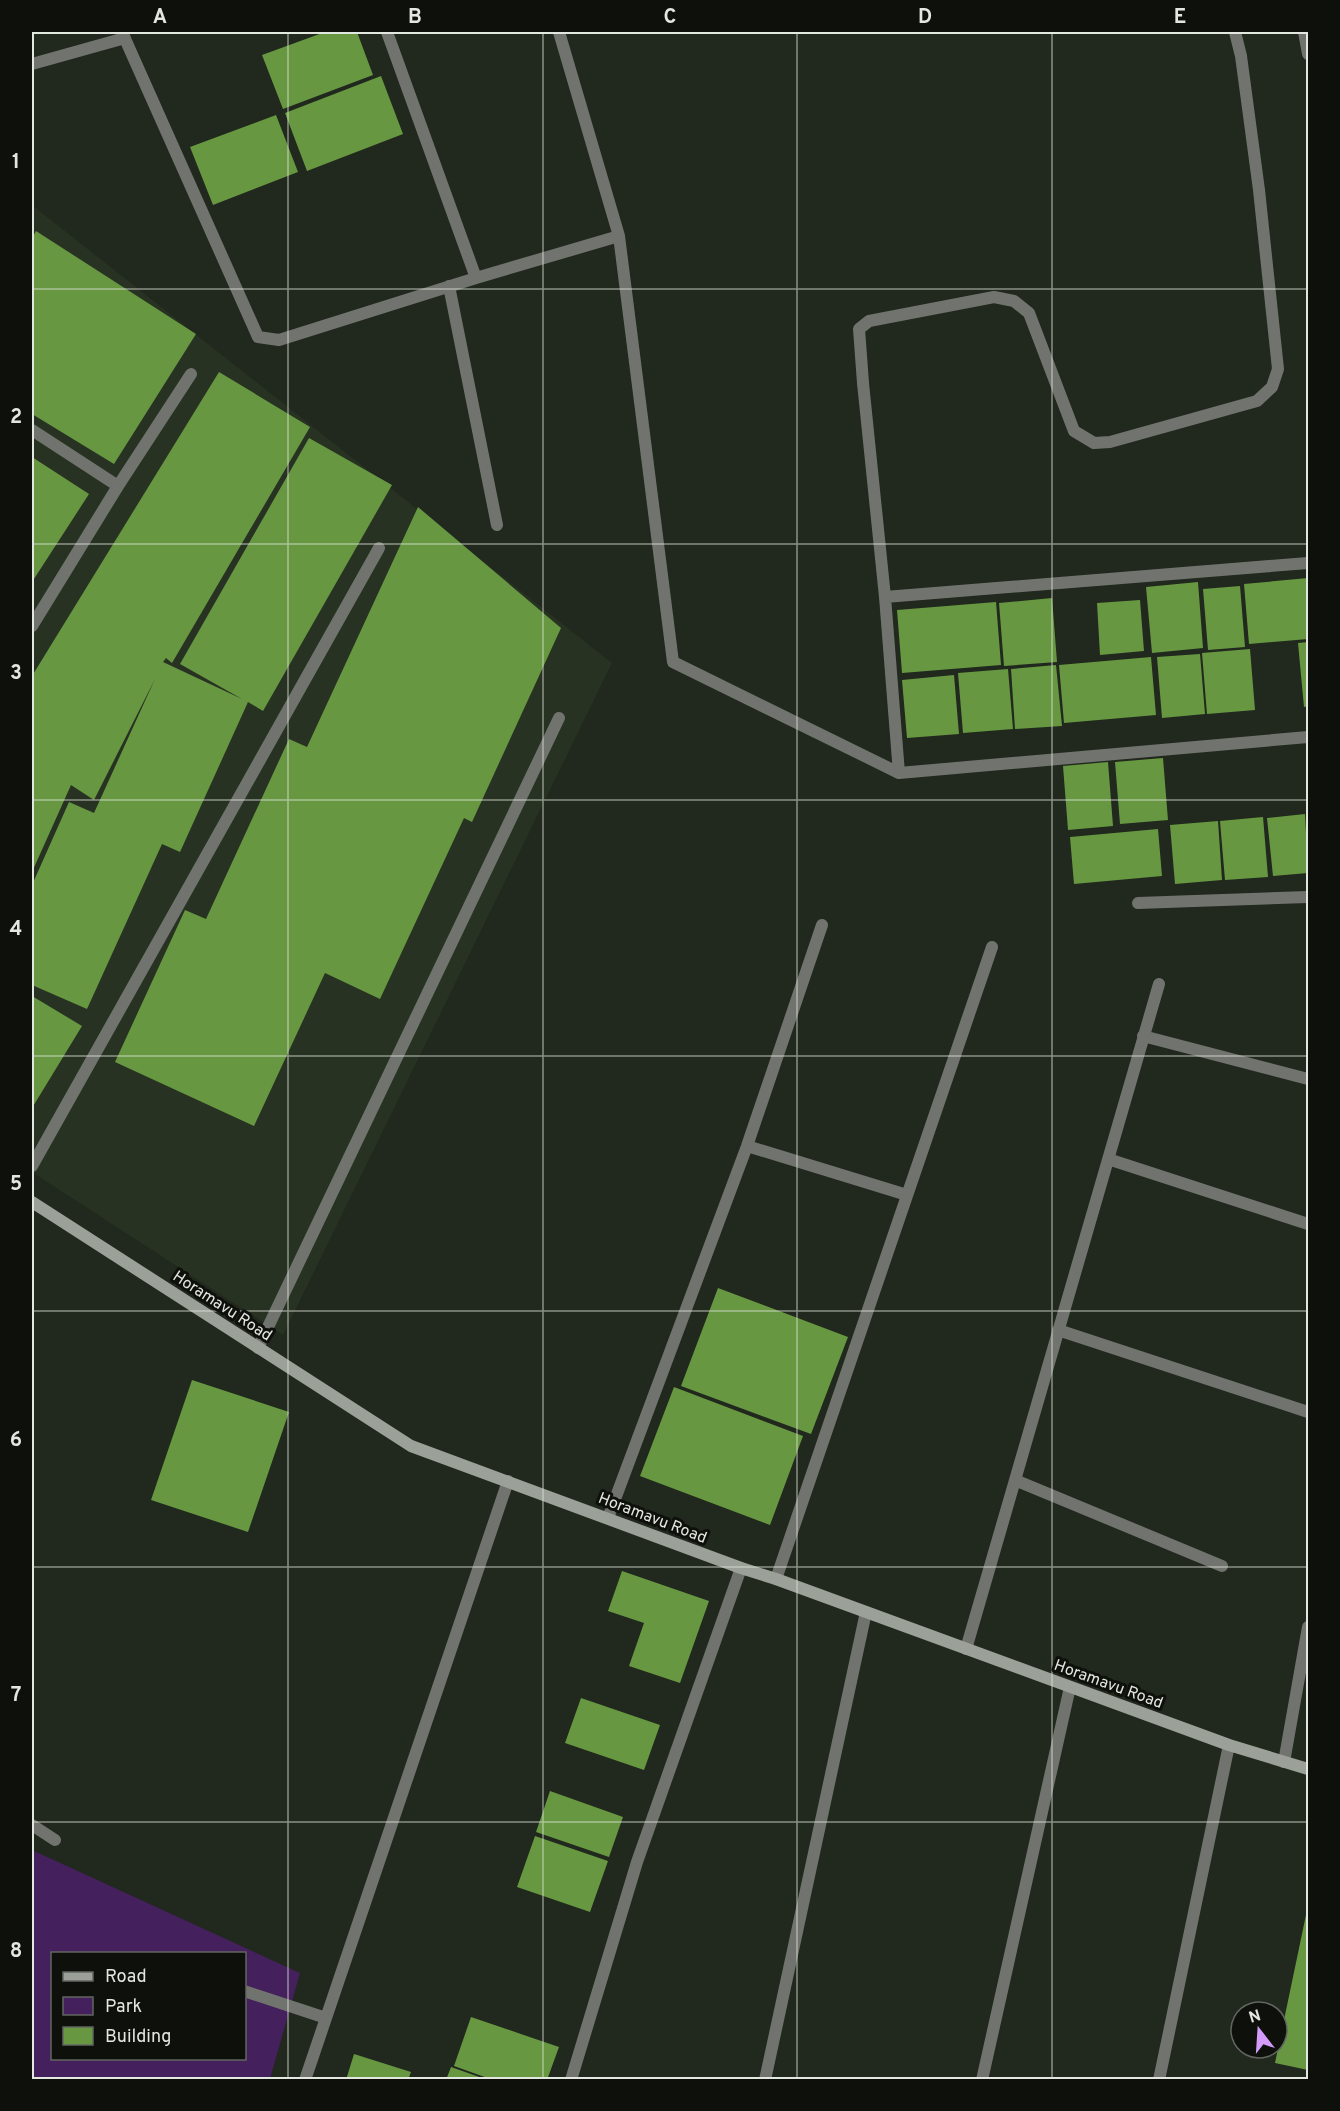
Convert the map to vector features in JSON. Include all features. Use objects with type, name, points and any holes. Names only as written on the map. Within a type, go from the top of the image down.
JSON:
[{"type":"street","points":[[387,32],[476,278]]},
{"type":"street","points":[[559,32],[619,236],[673,662],[899,773],[1308,737]]},
{"type":"street","points":[[899,773],[885,597],[858,329],[869,321],[994,297],[1014,301],[1029,313],[1074,431],[1094,443],[1110,442],[1257,401],[1272,387],[1278,369],[1262,214],[1241,56],[1235,32]]},
{"type":"street","points":[[1304,32],[1308,54]]},
{"type":"street","points":[[32,64],[123,35],[258,337],[279,339],[619,236]]},
{"type":"street","points":[[449,286],[497,525]]},
{"type":"street","points":[[32,626],[118,486],[191,375]]},
{"type":"street","points":[[32,430],[118,486]]},
{"type":"street","points":[[32,1166],[379,548]]},
{"type":"street","points":[[885,597],[1308,563]]},
{"type":"street","points":[[258,1348],[559,718]]},
{"type":"street","points":[[1138,903],[1308,897]]},
{"type":"street","points":[[608,1518],[747,1146],[822,926]]},
{"type":"street","points":[[776,1579],[992,947]]},
{"type":"street","points":[[966,1649],[1159,984]]},
{"type":"street","points":[[1143,1036],[1308,1079]]},
{"type":"street","points":[[747,1146],[907,1195]]},
{"type":"street","points":[[1108,1159],[1308,1224]]},
{"type":"street","name":"Horamavu Road","points":[[32,1202],[411,1446],[1229,1745],[1308,1769]]},
{"type":"street","points":[[1058,1330],[1308,1412]]},
{"type":"street","points":[[1015,1480],[1221,1566]]},
{"type":"street","points":[[305,2079],[508,1481]]},
{"type":"street","points":[[571,2079],[638,1862],[741,1568]]},
{"type":"street","points":[[765,2079],[866,1612]]},
{"type":"street","points":[[1284,1762],[1308,1627]]},
{"type":"street","points":[[981,2079],[1070,1687]]},
{"type":"street","points":[[1159,2079],[1229,1745]]},
{"type":"street","points":[[32,1825],[55,1840]]},
{"type":"street","points":[[246,1992],[326,2018]]},
{"type":"shaded area","points":[[32,205],[612,663],[283,1335],[32,1172]]},
{"type":"green space","points":[[32,1850],[300,1973],[270,2079],[32,2080]]},
{"type":"building","points":[[325,32],[357,32],[373,75],[283,109],[262,55]]},
{"type":"building","points":[[381,76],[403,134],[307,171],[285,113]]},
{"type":"building","points":[[276,115],[298,172],[213,205],[190,147]]},
{"type":"building","points":[[36,231],[196,334],[114,464],[32,414],[32,238]]},
{"type":"building","points":[[219,372],[310,427],[172,663],[166,658],[163,662],[242,699],[180,664],[309,438],[392,485],[263,711],[248,702],[180,852],[162,844],[87,1009],[32,985],[32,885],[69,802],[94,813],[155,679],[94,800],[71,785],[32,872],[32,676]]},
{"type":"building","points":[[32,457],[89,494],[32,582]]},
{"type":"building","points":[[418,507],[561,628],[472,822],[464,818],[380,999],[325,973],[254,1126],[115,1062],[185,910],[206,919],[289,739],[307,747]]},
{"type":"building","points":[[1308,578],[1308,639],[1249,644],[1244,584]]},
{"type":"building","points":[[1198,582],[1203,648],[1152,653],[1146,587]]},
{"type":"building","points":[[1240,586],[1245,647],[1208,650],[1203,589]]},
{"type":"building","points":[[1052,598],[1057,662],[1004,666],[999,603]]},
{"type":"building","points":[[1140,600],[1144,651],[1100,655],[1097,603]]},
{"type":"building","points":[[996,602],[1001,665],[902,673],[897,610]]},
{"type":"building","points":[[1308,642],[1308,706],[1304,707],[1298,643]]},
{"type":"building","points":[[1250,649],[1255,710],[1207,714],[1202,653]]},
{"type":"building","points":[[1200,654],[1205,714],[1162,718],[1157,657]]},
{"type":"building","points":[[1151,657],[1156,715],[1064,723],[1059,665]]},
{"type":"building","points":[[1056,665],[1062,726],[1015,729],[1011,669]]},
{"type":"building","points":[[1008,669],[1013,729],[963,733],[958,673]]},
{"type":"building","points":[[954,675],[959,734],[907,738],[902,680]]},
{"type":"building","points":[[1163,758],[1168,820],[1120,824],[1115,762]]},
{"type":"building","points":[[1108,762],[1113,826],[1068,830],[1063,766]]},
{"type":"building","points":[[1305,814],[1308,873],[1273,876],[1267,818]]},
{"type":"building","points":[[1263,817],[1268,877],[1225,880],[1220,821]]},
{"type":"building","points":[[1218,821],[1222,880],[1175,884],[1170,825]]},
{"type":"building","points":[[1158,829],[1162,876],[1074,884],[1070,837]]},
{"type":"building","points":[[32,996],[82,1026],[32,1108]]},
{"type":"building","points":[[718,1288],[848,1337],[811,1434],[681,1386]]},
{"type":"building","points":[[192,1380],[289,1412],[248,1532],[151,1500]]},
{"type":"building","points":[[674,1387],[803,1436],[770,1525],[640,1476]]},
{"type":"building","points":[[622,1571],[709,1601],[680,1683],[629,1666],[644,1623],[608,1611]]},
{"type":"building","points":[[581,1698],[660,1725],[644,1770],[565,1743]]},
{"type":"building","points":[[550,1791],[623,1817],[609,1857],[536,1832]]},
{"type":"building","points":[[535,1836],[608,1861],[590,1912],[517,1887]]},
{"type":"building","points":[[1308,1910],[1308,2070],[1275,2063],[1276,2060],[1289,2060],[1288,2000]]},
{"type":"building","points":[[471,2017],[559,2047],[547,2080],[493,2080],[454,2066]]},
{"type":"building","points":[[354,2054],[411,2072],[408,2080],[346,2080]]},
{"type":"building","points":[[451,2067],[485,2079],[485,2080],[446,2080]]}]
